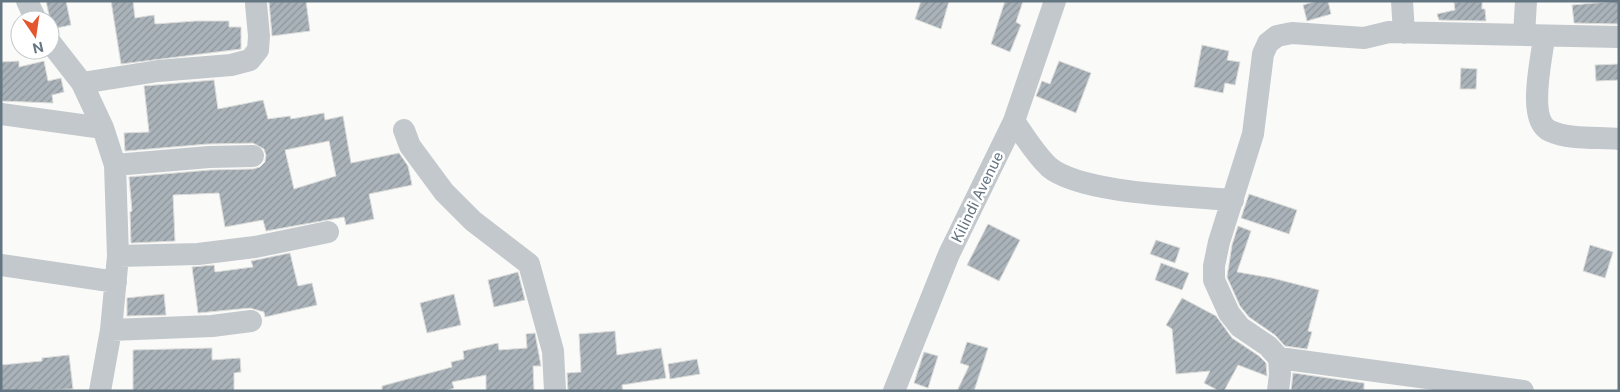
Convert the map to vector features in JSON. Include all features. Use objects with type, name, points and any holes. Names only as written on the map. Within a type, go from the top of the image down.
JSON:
[{"type":"street","name":"Kilindi Avenue","points":[[894,391],[949,254],[1014,121],[1055,1]]},
{"type":"street","points":[[1402,1],[1404,33]]},
{"type":"street","points":[[1526,1],[1534,36],[1536,102],[1540,121],[1549,130],[1561,134],[1619,139]]},
{"type":"street","points":[[82,83],[158,72],[231,65],[250,60],[258,50],[259,36],[256,4]]},
{"type":"street","points":[[1278,391],[1279,358],[1268,346],[1240,327],[1229,313],[1214,280],[1214,266],[1219,242],[1254,134],[1260,68],[1268,43],[1277,36],[1292,33],[1364,38],[1389,32],[1619,38]]},
{"type":"street","points":[[60,55],[82,83],[103,128],[115,165],[118,256],[111,330],[100,391]]},
{"type":"street","points":[[1,114],[103,128]]},
{"type":"street","points":[[1014,121],[1032,148],[1050,168],[1068,177],[1096,185],[1233,200]]},
{"type":"street","points":[[404,130],[410,146],[444,192],[473,221],[529,264],[553,351],[555,391]]},
{"type":"street","points":[[115,165],[209,157],[253,156]]},
{"type":"street","points":[[118,256],[198,254],[255,247],[328,232]]},
{"type":"street","points":[[1,265],[116,282]]},
{"type":"street","points":[[111,330],[212,326],[251,321]]},
{"type":"street","points":[[1279,358],[1523,391]]},
{"type":"building","points":[[46,1],[66,1],[71,25],[60,27],[60,10],[48,10]]},
{"type":"building","points":[[111,1],[133,1],[135,18],[154,15],[155,24],[229,21],[229,27],[241,27],[241,49],[121,64]]},
{"type":"building","points":[[269,1],[306,1],[310,31],[272,36]]},
{"type":"building","points":[[921,1],[949,1],[941,29],[915,19]]},
{"type":"building","points":[[1005,1],[1023,1],[1016,22],[1021,25],[1010,52],[991,44]]},
{"type":"building","points":[[1317,1],[1328,1],[1331,14],[1307,21],[1303,5]]},
{"type":"building","points":[[1482,1],[1482,9],[1485,9],[1486,21],[1439,20],[1437,14],[1455,10],[1454,2]]},
{"type":"building","points":[[1619,1],[1619,24],[1574,23],[1572,5]]},
{"type":"building","points":[[1202,45],[1229,51],[1227,60],[1240,62],[1235,85],[1225,83],[1223,93],[1194,87]]},
{"type":"building","points":[[19,61],[19,67],[44,61],[48,81],[61,78],[64,92],[52,95],[53,103],[1,101],[1,62]]},
{"type":"building","points":[[1059,61],[1091,73],[1076,113],[1036,96],[1042,81],[1050,84]]},
{"type":"building","points":[[1619,64],[1619,80],[1596,81],[1595,65]]},
{"type":"building","points":[[1461,68],[1477,69],[1476,89],[1460,89]]},
{"type":"building","points":[[214,80],[218,109],[263,100],[268,119],[290,116],[291,119],[324,113],[325,120],[343,116],[351,163],[399,153],[408,166],[412,185],[369,194],[374,219],[346,225],[344,217],[266,231],[263,220],[225,227],[219,193],[173,195],[175,241],[131,243],[130,212],[132,211],[129,177],[210,170],[253,169],[260,167],[265,162],[266,155],[264,149],[253,143],[208,144],[125,151],[124,133],[149,132],[144,86]],"holes":[[[329,141],[336,176],[294,189],[285,150]]]},
{"type":"building","points":[[1249,194],[1297,210],[1289,234],[1241,218]]},
{"type":"building","points":[[988,224],[1020,240],[999,281],[967,265]]},
{"type":"building","points":[[1238,226],[1251,231],[1237,272],[1272,278],[1319,290],[1308,331],[1312,332],[1307,349],[1285,346],[1275,335],[1249,317],[1240,306],[1227,277],[1232,245]]},
{"type":"building","points":[[1156,240],[1180,248],[1175,263],[1150,254]]},
{"type":"building","points":[[1590,245],[1613,252],[1605,278],[1583,271]]},
{"type":"building","points":[[290,253],[298,286],[312,283],[317,305],[265,317],[264,312],[250,308],[198,313],[192,267],[214,265],[215,272],[253,267],[251,261]]},
{"type":"building","points":[[1161,263],[1189,273],[1182,290],[1155,280]]},
{"type":"building","points":[[518,272],[525,300],[494,307],[488,280]]},
{"type":"building","points":[[164,294],[166,315],[127,316],[127,298]]},
{"type":"building","points":[[454,294],[461,325],[427,333],[420,303]]},
{"type":"building","points":[[1182,298],[1216,316],[1232,338],[1266,363],[1267,376],[1238,365],[1224,391],[1219,391],[1204,383],[1210,371],[1176,374],[1172,329],[1166,325]]},
{"type":"building","points":[[615,331],[617,355],[661,348],[666,378],[622,385],[623,391],[568,391],[567,373],[581,372],[579,334]]},
{"type":"building","points":[[535,333],[541,366],[533,366],[534,391],[486,391],[486,375],[452,382],[454,388],[445,391],[382,391],[382,386],[452,367],[451,362],[464,359],[463,351],[498,343],[499,350],[527,348],[526,334]]},
{"type":"building","points":[[967,342],[988,348],[974,391],[957,391],[969,366],[960,363]]},
{"type":"building","points":[[212,348],[212,360],[240,358],[241,372],[234,373],[234,391],[133,391],[133,350]]},
{"type":"building","points":[[924,352],[938,356],[928,388],[914,383]]},
{"type":"building","points":[[69,355],[73,389],[1,391],[1,365],[42,361],[42,358]]},
{"type":"building","points":[[697,359],[700,374],[670,379],[668,364]]},
{"type":"building","points":[[1293,373],[1364,383],[1364,391],[1291,391]]}]
